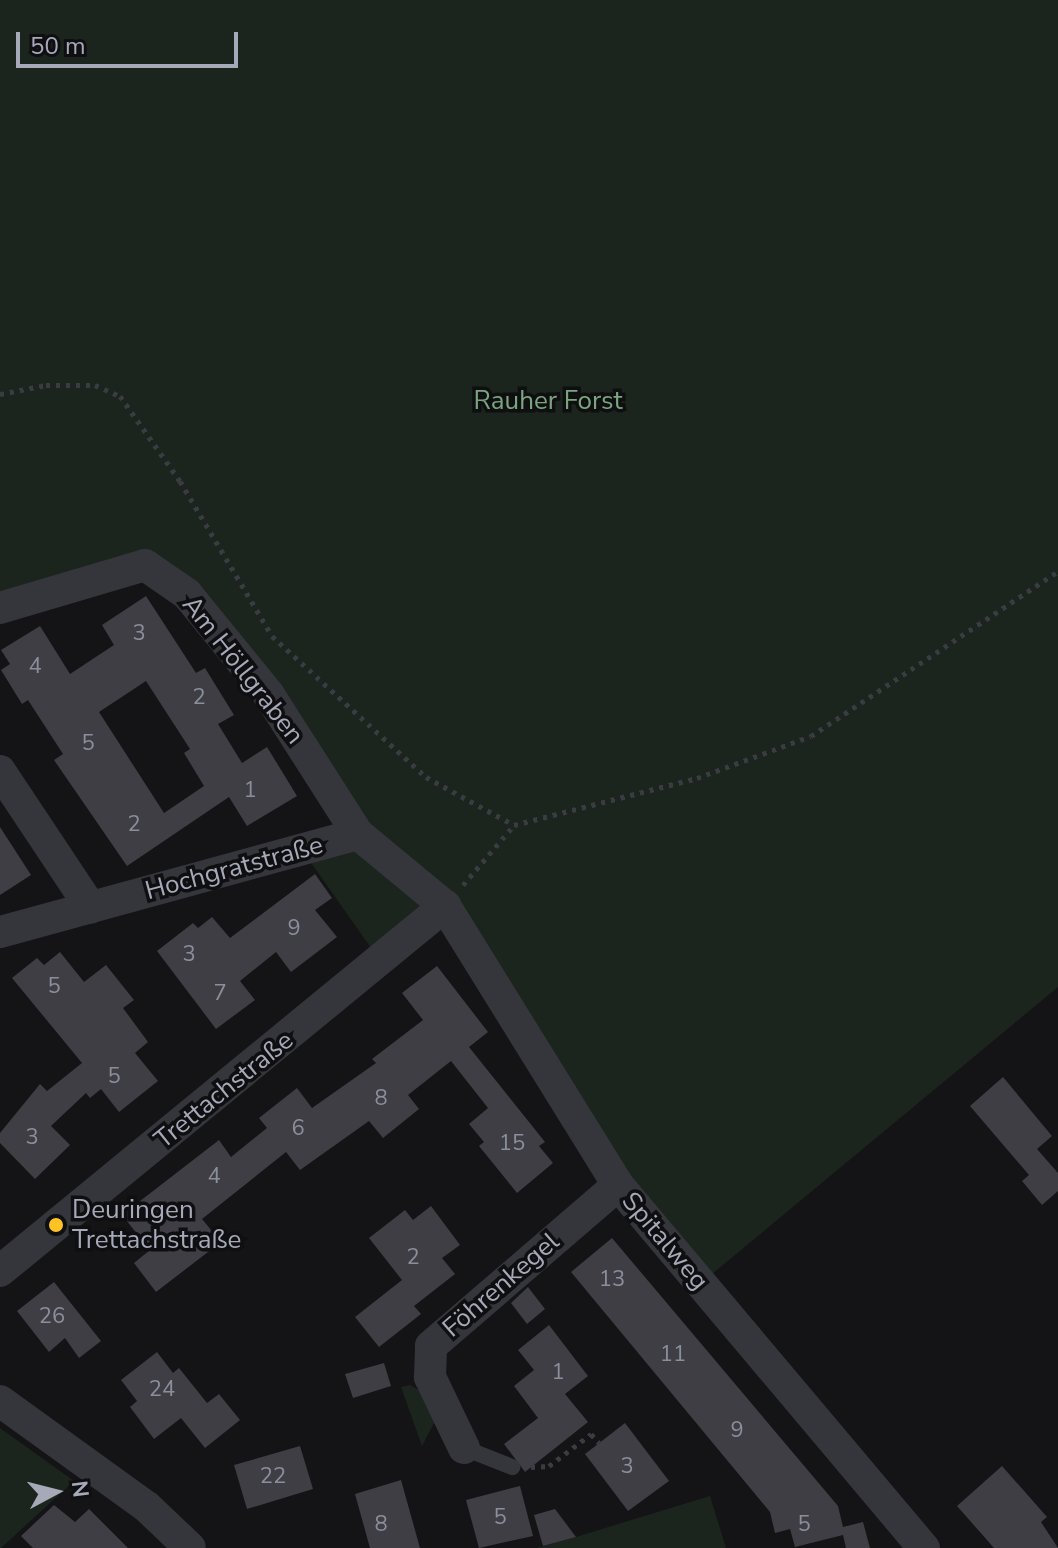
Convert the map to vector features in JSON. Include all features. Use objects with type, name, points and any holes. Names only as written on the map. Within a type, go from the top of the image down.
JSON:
[{"type":"street","name":"Am Höllgraben","points":[[0,608],[145,565],[187,594],[269,695],[358,834]]},
{"type":"street","points":[[0,771],[91,908]]},
{"type":"street","name":"Hochgratstraße","points":[[0,932],[358,834],[445,906]]},
{"type":"street","name":"Spitalweg","points":[[445,906],[618,1185],[924,1548]]},
{"type":"street","name":"Trettachstraße","points":[[0,1271],[445,906]]},
{"type":"street","name":"Föhrenkegel","points":[[464,1448],[430,1377],[431,1346],[618,1185]]},
{"type":"street","points":[[0,1401],[147,1507],[190,1548]]},
{"type":"lane","points":[[464,1448],[512,1467]]},
{"type":"path","points":[[0,394],[46,385],[95,385],[120,396],[180,481],[272,636],[426,777],[514,825]]},
{"type":"path","points":[[445,906],[514,825],[697,778],[811,736],[1058,571]]},
{"type":"path","points":[[512,1467],[549,1466],[591,1434],[599,1443]]},
{"type":"green space","name":"Rauher Forst","points":[[0,0],[1058,0],[1058,987],[700,1284],[445,906],[346,809],[145,565],[0,600]]},
{"type":"green space","points":[[355,842],[433,906],[376,955],[307,857]]},
{"type":"green space","points":[[410,1385],[419,1390],[435,1421],[422,1446],[401,1387]]},
{"type":"green space","points":[[0,1428],[74,1481],[1,1548],[0,1548]]},
{"type":"green space","points":[[710,1496],[726,1548],[537,1548],[576,1537]]},
{"type":"building","points":[[146,596],[196,673],[205,668],[234,715],[218,724],[242,763],[267,747],[297,796],[247,826],[229,797],[127,866],[54,760],[63,754],[28,700],[22,704],[1,670],[10,664],[1,650],[40,626],[70,674],[114,645],[102,625]],"holes":[[[146,681],[190,749],[184,753],[204,786],[164,813],[99,712]]]},
{"type":"building","points":[[0,827],[31,875],[0,895]]},
{"type":"building","points":[[315,874],[332,898],[315,910],[337,937],[291,972],[276,952],[240,981],[255,1000],[216,1029],[157,951],[193,923],[198,928],[212,917],[230,938]]},
{"type":"building","points":[[60,952],[84,982],[106,965],[134,1000],[123,1008],[148,1042],[135,1053],[158,1081],[119,1112],[101,1089],[90,1098],[86,1093],[51,1126],[70,1145],[35,1179],[0,1143],[0,1133],[40,1084],[47,1091],[82,1063],[12,978],[37,958],[44,965]]},
{"type":"building","points":[[437,966],[488,1032],[469,1047],[545,1142],[539,1146],[553,1163],[517,1193],[479,1146],[484,1142],[469,1124],[488,1108],[451,1061],[408,1095],[419,1109],[383,1138],[369,1121],[300,1170],[286,1152],[202,1219],[221,1242],[156,1292],[134,1263],[150,1250],[122,1215],[219,1140],[231,1157],[267,1128],[259,1118],[297,1088],[312,1108],[376,1063],[372,1059],[423,1020],[402,993]]},
{"type":"building","points":[[1003,1077],[1052,1136],[1037,1149],[1058,1173],[1058,1191],[1042,1205],[1022,1181],[1029,1175],[970,1106]]},
{"type":"building","points":[[431,1206],[460,1245],[442,1258],[455,1274],[414,1306],[421,1314],[379,1347],[355,1317],[402,1280],[369,1238],[405,1210],[413,1220]]},
{"type":"building","points":[[612,1238],[838,1506],[843,1527],[863,1522],[870,1548],[846,1548],[843,1535],[795,1547],[790,1529],[775,1533],[770,1512],[571,1272]]},
{"type":"building","points":[[54,1282],[101,1341],[79,1358],[65,1338],[49,1352],[17,1311]]},
{"type":"building","points":[[528,1287],[545,1309],[527,1324],[511,1303]]},
{"type":"building","points":[[549,1325],[588,1376],[565,1394],[588,1422],[525,1472],[504,1444],[538,1418],[514,1386],[534,1370],[518,1350]]},
{"type":"building","points":[[157,1352],[173,1373],[179,1368],[207,1403],[219,1394],[240,1420],[205,1448],[181,1418],[154,1439],[130,1407],[137,1401],[121,1380]]},
{"type":"building","points":[[384,1363],[391,1386],[353,1398],[345,1374]]},
{"type":"building","points":[[625,1423],[669,1481],[628,1511],[585,1454]]},
{"type":"building","points":[[300,1446],[313,1489],[247,1509],[234,1465]]},
{"type":"building","points":[[1002,1466],[1047,1517],[1041,1522],[1058,1548],[994,1548],[957,1506]]},
{"type":"building","points":[[401,1480],[420,1548],[370,1548],[355,1494]]},
{"type":"building","points":[[520,1486],[533,1536],[479,1548],[466,1500]]},
{"type":"building","points":[[54,1505],[75,1522],[89,1509],[128,1548],[33,1548],[21,1536]]},
{"type":"building","points":[[555,1509],[576,1537],[543,1546],[534,1515]]},
{"type":"place","name":"Deuringen Trettachstraße","points":[[56,1225]]}]
